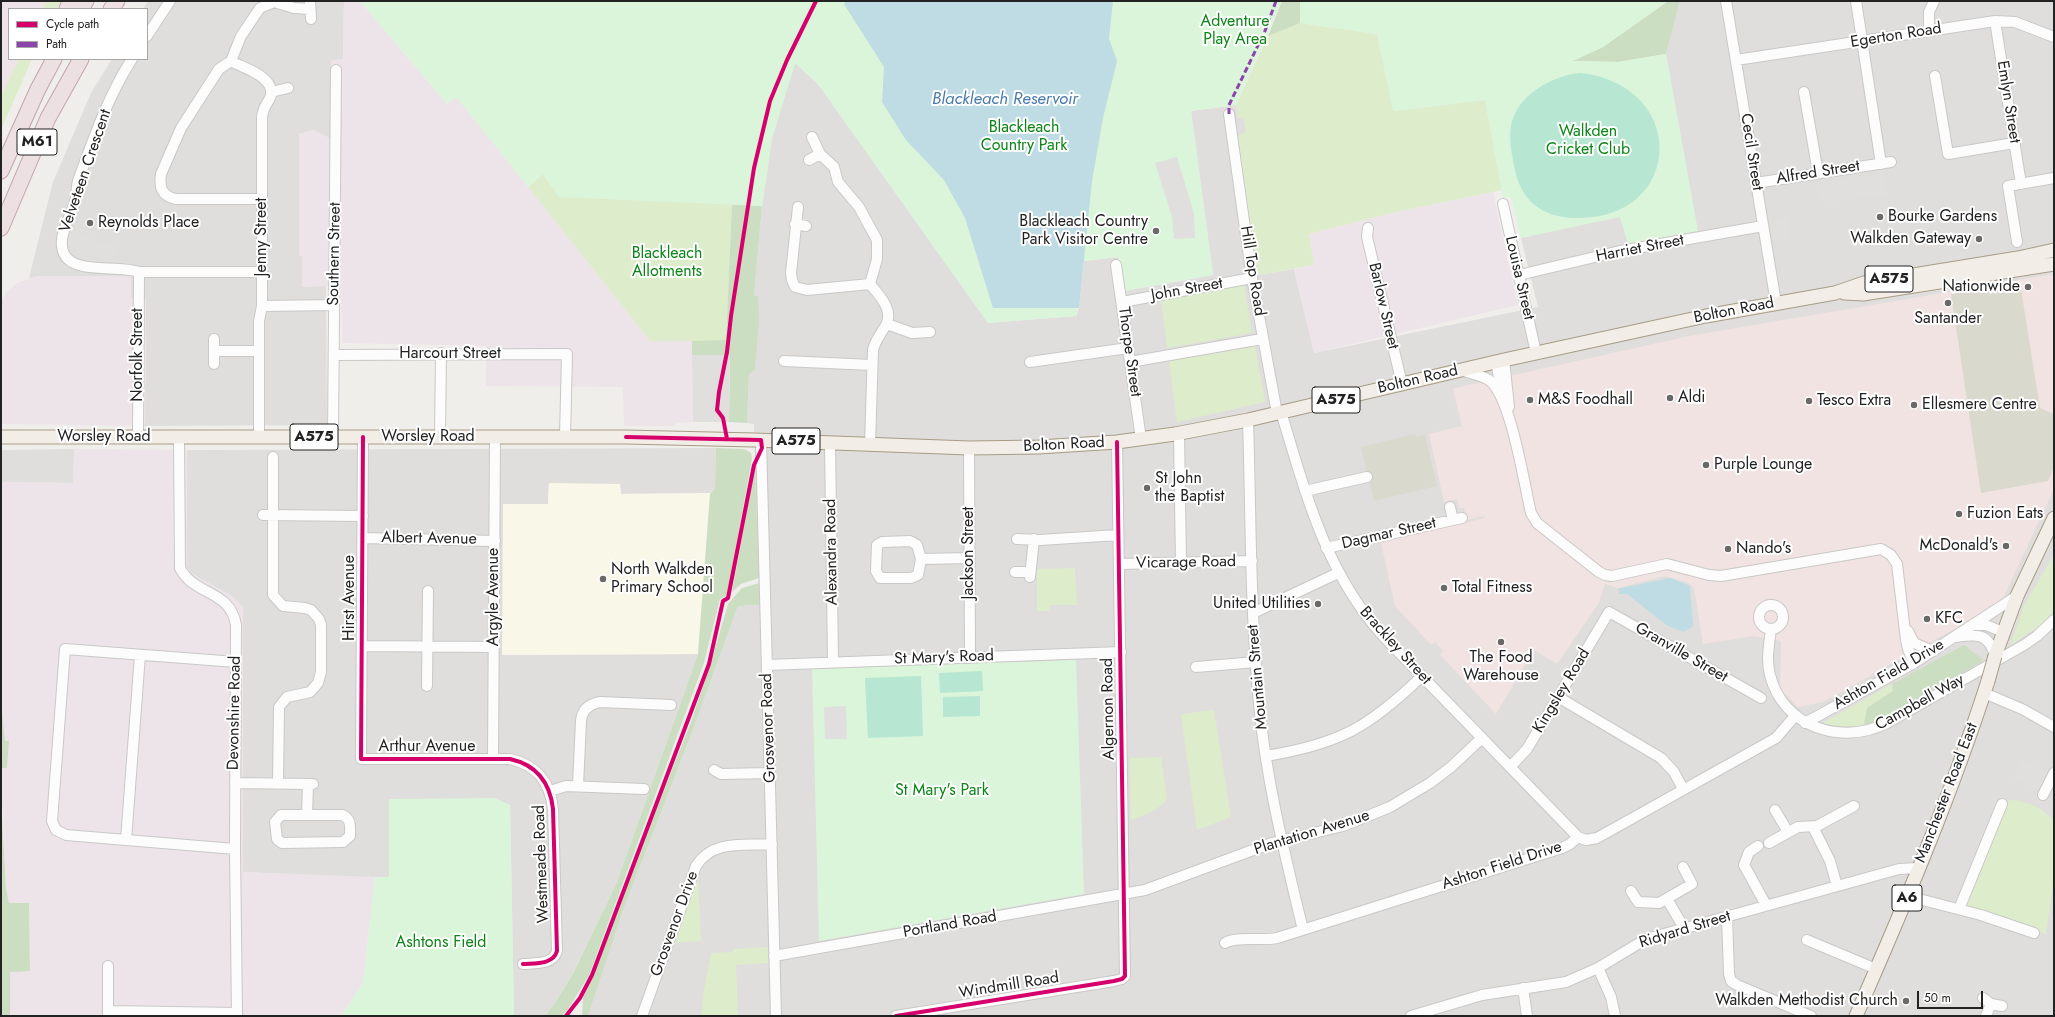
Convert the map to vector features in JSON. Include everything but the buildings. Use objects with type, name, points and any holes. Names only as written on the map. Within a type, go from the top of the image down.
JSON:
[{"type":"highway","name":"M61","points":[[1,170],[44,60]]},
{"type":"highway","name":"M61","points":[[1,170],[38,89],[53,60]]},
{"type":"highway","name":"M61","points":[[1,228],[48,118],[80,60]]},
{"type":"main road","name":"Bolton Road","points":[[830,443],[969,448],[1039,447],[1117,442],[1179,434],[1279,413],[1536,352],[1706,316],[1835,293],[1864,284],[2018,258],[2054,250]]},
{"type":"main road","name":"Bolton Road","points":[[1835,293],[1863,294],[2054,264]]},
{"type":"main road","name":"Worsley Road","points":[[1,437],[566,437],[727,439],[830,443]]},
{"type":"main road","name":"A6","points":[[2032,569],[2041,544],[2054,518]]},
{"type":"main road","name":"A6","points":[[2032,569],[2054,538]]},
{"type":"main road","name":"Manchester Road East","points":[[1856,1016],[1919,868],[1955,778],[1986,687],[1995,652],[2017,596],[2032,569]]},
{"type":"street","points":[[148,34],[170,1]]},
{"type":"street","name":"Cecil Street","points":[[1726,1],[1776,303]]},
{"type":"street","name":"Alfred Street","points":[[1756,183],[1886,163],[1862,41],[1856,1]]},
{"type":"street","points":[[1929,31],[1929,12],[1934,1]]},
{"type":"street","points":[[262,199],[176,199],[167,197],[162,192],[160,182],[161,174],[181,128],[220,69],[230,61],[241,36],[260,8],[274,2],[294,8],[310,5],[311,20]]},
{"type":"street","name":"Egerton Road","points":[[1736,60],[1995,21],[2015,22],[2054,36]]},
{"type":"street","name":"Emlyn Street","points":[[1995,21],[2021,184]]},
{"type":"street","name":"Velveteen Crescent","points":[[131,60],[114,89],[78,182],[74,203],[62,240],[63,251],[68,259],[75,264],[84,266],[129,268],[139,272],[261,272]]},
{"type":"street","points":[[230,61],[264,78],[269,85],[271,92],[288,88]]},
{"type":"street","name":"Southern Street","points":[[333,437],[336,70]]},
{"type":"street","points":[[1935,76],[1948,154],[2014,143]]},
{"type":"street","name":"Jenny Street","points":[[259,438],[259,321],[262,306],[262,109],[271,92]]},
{"type":"street","points":[[1804,92],[1818,173]]},
{"type":"street","name":"Hill Top Road","points":[[1229,114],[1235,129],[1252,278],[1262,339],[1279,413]]},
{"type":"street","points":[[812,137],[820,154],[834,167],[838,182],[856,203],[877,240],[877,259],[870,284]]},
{"type":"street","points":[[809,160],[820,154]]},
{"type":"street","points":[[2017,242],[2008,186],[2054,178]]},
{"type":"street","name":"Louisa Street","points":[[1503,204],[1536,352]]},
{"type":"street","points":[[798,207],[795,224],[791,291],[870,284]]},
{"type":"street","points":[[795,224],[806,226]]},
{"type":"street","name":"Harriet Street","points":[[1519,275],[1620,252],[1763,226]]},
{"type":"street","name":"Barlow Street","points":[[1368,228],[1367,237],[1402,384]]},
{"type":"street","name":"Thorpe Street","points":[[1116,266],[1141,439]]},
{"type":"street","name":"Norfolk Street","points":[[138,438],[139,272]]},
{"type":"street","name":"John Street","points":[[1122,302],[1252,278]]},
{"type":"street","points":[[870,284],[886,304],[888,312],[887,324],[874,344],[870,444]]},
{"type":"street","points":[[262,306],[334,305]]},
{"type":"street","points":[[887,324],[912,333],[932,331]]},
{"type":"street","points":[[214,339],[214,364]]},
{"type":"street","points":[[1130,362],[1262,339]]},
{"type":"street","points":[[1030,362],[1051,364],[1128,348]]},
{"type":"street","points":[[214,351],[259,351]]},
{"type":"street","points":[[440,437],[441,353]]},
{"type":"street","name":"Harcourt Street","points":[[334,355],[441,353],[567,354],[566,437]]},
{"type":"street","points":[[1500,361],[1504,403]]},
{"type":"street","points":[[1500,361],[1511,424],[1531,513],[1537,523],[1599,572],[1612,576],[1668,564],[1709,576],[1721,576],[1881,549],[1891,555],[1896,564],[1908,649],[1914,663]]},
{"type":"street","points":[[784,362],[872,365]]},
{"type":"street","points":[[1460,370],[1489,380],[1495,386],[1504,403],[1511,424]]},
{"type":"street","name":"Brackley Street","points":[[1279,413],[1326,548],[1338,573],[1352,596],[1371,622],[1578,837]]},
{"type":"street","name":"Mountain Street","points":[[1248,420],[1253,613],[1256,662],[1266,756],[1281,841],[1303,930]]},
{"type":"street","points":[[1179,434],[1181,563]]},
{"type":"street","name":"Argyle Avenue","points":[[493,758],[495,437]]},
{"type":"street","name":"Devonshire Road","points":[[179,438],[180,568],[189,581],[223,600],[232,610],[236,625],[235,849],[237,1014]]},
{"type":"street","name":"Hirst Avenue","points":[[361,759],[363,438]]},
{"type":"street","name":"Grosvenor Road","points":[[758,440],[767,665],[776,1016]]},
{"type":"street","name":"Algernon Road","points":[[1117,442],[1125,894],[1125,976]]},
{"type":"street","name":"Alexandra Road","points":[[830,443],[833,661]]},
{"type":"street","name":"Jackson Street","points":[[969,448],[970,658]]},
{"type":"street","points":[[273,457],[268,515],[273,595],[283,606],[311,610],[316,614],[321,626],[321,672],[318,683],[310,692],[287,697],[279,707],[278,784]]},
{"type":"street","points":[[1305,491],[1354,475],[1367,477]]},
{"type":"street","name":"Dagmar Street","points":[[1326,548],[1458,519],[1450,507]]},
{"type":"street","points":[[268,515],[363,516]]},
{"type":"street","points":[[1017,539],[1034,540],[1118,535]]},
{"type":"street","name":"Albert Avenue","points":[[362,538],[495,541]]},
{"type":"street","points":[[1015,572],[1030,575],[1034,540]]},
{"type":"street","points":[[910,541],[917,545],[921,559],[918,575],[915,577],[883,579],[877,575],[876,549],[879,543],[910,541]]},
{"type":"street","points":[[921,559],[970,558]]},
{"type":"street","name":"Vicarage Road","points":[[1119,564],[1252,561]]},
{"type":"street","points":[[1253,613],[1338,573]]},
{"type":"street","points":[[427,686],[428,591]]},
{"type":"street","name":"Ashton Field Drive","points":[[1805,723],[1914,663],[2017,596]]},
{"type":"street","name":"Granville Street","points":[[1609,612],[1757,692]]},
{"type":"street","name":"Kingsley Road","points":[[1510,767],[1528,749],[1609,612]]},
{"type":"street","name":"Campbell Way","points":[[1771,630],[1768,651],[1769,674],[1777,695],[1795,716],[1805,723],[1828,732],[1841,733],[1875,729],[2024,645],[2037,636],[2054,620]]},
{"type":"street","points":[[1905,623],[1914,643],[1933,651]]},
{"type":"street","points":[[1972,625],[1986,625],[2003,632]]},
{"type":"street","points":[[1952,637],[1978,635],[1989,641],[1995,652]]},
{"type":"street","points":[[362,646],[494,647]]},
{"type":"street","points":[[235,849],[66,835],[56,830],[52,821],[65,649],[236,662]]},
{"type":"street","name":"St Mary's Road","points":[[767,665],[833,661],[970,658],[1120,652]]},
{"type":"street","points":[[126,840],[140,655]]},
{"type":"street","points":[[1196,667],[1256,662]]},
{"type":"street","points":[[1266,756],[1302,750],[1345,736],[1383,712],[1422,676]]},
{"type":"street","points":[[1986,687],[2054,727]]},
{"type":"street","points":[[1558,697],[1661,758],[1674,772],[1684,789]]},
{"type":"street","points":[[578,786],[580,721],[585,709],[590,705],[600,702],[665,708]]},
{"type":"street","name":"Ashton Field Drive","points":[[1225,943],[1230,940],[1268,940],[1562,848],[1570,844],[1578,837],[1586,840],[1596,838],[1776,738],[1795,716]]},
{"type":"street","name":"Plantation Avenue","points":[[1125,894],[1145,890],[1281,841],[1343,826],[1390,807],[1430,783],[1451,767],[1482,738]]},
{"type":"street","name":"Arthur Avenue","points":[[361,759],[493,758]]},
{"type":"street","name":"Westmeade Road","points":[[493,758],[510,759],[528,765],[541,776],[550,791],[553,809],[557,951],[552,959],[528,966]]},
{"type":"street","points":[[714,770],[721,774],[770,773]]},
{"type":"street","points":[[2043,795],[2054,773]]},
{"type":"street","points":[[235,783],[311,784],[308,815]]},
{"type":"street","points":[[550,791],[566,786],[578,786],[638,792]]},
{"type":"street","points":[[1959,909],[2002,804]]},
{"type":"street","points":[[1769,843],[1798,827],[1813,827],[1821,824],[1854,806]]},
{"type":"street","points":[[1776,810],[1788,832]]},
{"type":"street","points":[[308,815],[342,815],[347,817],[350,822],[349,839],[340,843],[282,843],[277,839],[275,822],[279,817],[308,815]]},
{"type":"street","points":[[1813,827],[1830,861],[1836,886]]},
{"type":"street","name":"Grosvenor Drive","points":[[642,1016],[696,866],[700,859],[705,854],[719,847],[772,844]]},
{"type":"street","points":[[1758,846],[1749,852],[1744,865],[1766,905]]},
{"type":"street","points":[[1631,891],[1641,904],[1659,903],[1692,884],[1683,867]]},
{"type":"street","name":"Ridyard Street","points":[[1411,1016],[1482,995],[1566,982],[1598,968],[1646,939],[1899,869],[1919,868]]},
{"type":"street","name":"Portland Road","points":[[774,956],[1125,894]]},
{"type":"street","points":[[1907,896],[1959,909],[2019,933],[2034,933]]},
{"type":"street","points":[[1667,899],[1684,928]]},
{"type":"street","points":[[1727,916],[1729,974],[1731,980],[1737,985],[1806,1015]]},
{"type":"street","points":[[1807,940],[1876,968]]},
{"type":"street","points":[[108,966],[108,1013],[237,1014]]},
{"type":"street","points":[[1598,968],[1611,997],[1615,1016]]},
{"type":"street","name":"Windmill Road","points":[[896,1016],[1114,981],[1122,979],[1125,976]]},
{"type":"street","points":[[1523,988],[1527,1016]]},
{"type":"street","points":[[1986,1016],[1987,1001],[2002,1006]]},
{"type":"shaded area","points":[[1,1],[46,1],[42,8],[8,8],[8,60],[19,60],[1,96]]},
{"type":"shaded area","points":[[148,1],[344,1],[343,60],[331,60],[330,139],[313,130],[299,134],[299,256],[302,256],[302,286],[326,286],[327,425],[145,426],[146,299],[131,298],[29,278],[53,182],[91,93],[111,60],[148,60],[148,8],[144,8]]},
{"type":"shaded area","points":[[344,1],[360,1],[447,104],[456,96],[650,341],[692,341],[693,422],[677,423],[674,426],[624,426],[623,387],[486,386],[486,346],[342,343],[341,286],[302,287],[302,256],[299,256],[299,134],[313,130],[330,138],[331,60],[343,59]]},
{"type":"shaded area","points":[[1680,1],[2054,1],[2054,1016],[588,1016],[624,908],[694,727],[738,606],[759,605],[754,424],[747,423],[749,374],[758,296],[754,296],[762,206],[772,138],[795,63],[818,84],[988,323],[1076,316],[1079,308],[1084,261],[1118,257],[1124,291],[1213,275],[1191,111],[1236,105],[1238,118],[1244,118],[1246,132],[1238,136],[1258,275],[1294,269],[1314,353],[1538,307],[1521,238],[1620,216],[1697,231],[1666,54]]},
{"type":"shaded area","points":[[1177,157],[1194,214],[1195,238],[1174,239],[1172,217],[1155,163]]},
{"type":"shaded area","points":[[1883,173],[1887,194],[1828,203],[1826,196],[1820,197],[1819,190],[1825,189],[1824,182]]},
{"type":"shaded area","points":[[1493,192],[1518,305],[1314,353],[1294,269],[1314,265],[1309,234],[1396,212]]},
{"type":"shaded area","points":[[1786,218],[1789,238],[1773,241],[1770,221]]},
{"type":"shaded area","points":[[73,230],[101,244],[102,241],[116,247],[110,261],[89,254],[87,260],[74,255],[77,248],[67,245]]},
{"type":"shaded area","points":[[2054,274],[2054,489],[2001,603],[1823,702],[1798,707],[1780,689],[1781,641],[1754,636],[1703,644],[1694,588],[1689,583],[1665,576],[1618,588],[1605,584],[1599,603],[1557,664],[1534,650],[1496,714],[1440,655],[1443,651],[1435,642],[1431,645],[1395,606],[1381,543],[1485,518],[1484,516],[1467,520],[1464,508],[1459,508],[1457,499],[1444,502],[1429,434],[1462,426],[1453,390],[1455,388],[1689,336]]},
{"type":"shaded area","points":[[36,276],[131,276],[131,298],[146,298],[145,426],[1,424],[1,302],[6,293],[17,283]]},
{"type":"shaded area","points":[[2020,283],[2040,408],[2054,414],[2054,467],[2048,481],[1981,493],[1951,294]]},
{"type":"shaded area","points":[[692,355],[730,355],[729,422],[693,422]]},
{"type":"shaded area","points":[[1415,434],[1416,437],[1425,435],[1437,486],[1374,501],[1361,447]]},
{"type":"shaded area","points":[[716,448],[715,488],[710,493],[621,494],[620,484],[549,484],[548,505],[503,504],[503,655],[698,654],[617,882],[574,970],[557,1000],[545,1016],[514,1016],[510,805],[389,799],[389,877],[336,877],[243,872],[243,608],[191,573],[187,567],[187,450]]},
{"type":"shaded area","points":[[74,449],[74,483],[1,482],[1,450]]},
{"type":"shaded area","points":[[74,449],[187,450],[187,567],[191,573],[234,597],[243,608],[243,872],[375,877],[363,983],[341,1016],[10,1016],[10,971],[30,971],[29,903],[9,903],[6,889],[1,768],[7,768],[9,742],[5,741],[1,701],[1,482],[73,483]]},
{"type":"shaded area","name":"North Walkden Primary School","points":[[549,483],[620,484],[621,494],[710,493],[698,654],[502,655],[503,504],[548,504]]},
{"type":"shaded area","points":[[846,706],[847,739],[825,739],[824,707]]},
{"type":"shaded area","points":[[2022,760],[2054,776],[2054,784],[2043,806],[2034,801],[2038,791],[2013,778]]},
{"type":"green space","points":[[46,1],[61,1],[58,8],[42,8]]},
{"type":"green space","name":"Blackleach Country Park","points":[[360,1],[1282,1],[1236,105],[1191,111],[1213,275],[1124,291],[1118,257],[1084,261],[1076,316],[988,323],[818,84],[795,63],[772,138],[762,206],[559,197],[543,174],[528,187],[456,97],[447,104]]},
{"type":"green space","points":[[1282,1],[1300,1],[1300,23],[1268,36]]},
{"type":"green space","name":"Walkden Cricket Club","points":[[1300,1],[1668,1],[1603,47],[1573,61],[1618,62],[1666,54],[1698,231],[1628,244],[1620,217],[1521,238],[1511,197],[1503,198],[1485,100],[1393,111],[1377,34],[1300,23]]},
{"type":"green space","points":[[1668,1],[1680,1],[1666,54],[1618,62],[1572,61],[1603,47]]},
{"type":"green space","points":[[1300,23],[1377,34],[1394,111],[1485,100],[1502,190],[1396,212],[1309,234],[1314,265],[1258,275],[1238,136],[1246,131],[1244,118],[1238,118],[1236,105],[1268,36]]},
{"type":"green space","points":[[19,60],[32,60],[1,130],[1,96]]},
{"type":"green space","name":"Walkden Cricket Club","points":[[1581,73],[1616,83],[1641,101],[1655,125],[1660,151],[1654,176],[1638,198],[1612,213],[1577,218],[1563,217],[1551,214],[1541,209],[1532,203],[1525,195],[1516,173],[1511,147],[1510,130],[1514,115],[1520,105],[1537,89],[1559,78]]},
{"type":"green space","name":"Blackleach Allotments","points":[[543,174],[560,197],[732,204],[726,341],[650,341],[528,187]]},
{"type":"green space","points":[[732,204],[762,206],[754,296],[758,296],[759,321],[755,369],[749,374],[747,423],[729,422],[730,355],[692,355],[692,341],[726,340]]},
{"type":"green space","points":[[1244,284],[1252,333],[1167,348],[1161,299]]},
{"type":"green space","points":[[1255,346],[1265,402],[1177,422],[1169,361]]},
{"type":"green space","points":[[716,448],[744,449],[751,453],[752,458],[727,595],[720,599],[704,663],[589,975],[567,1011],[561,1016],[545,1016],[557,1000],[574,971],[617,882],[698,654],[710,494],[715,488]]},
{"type":"green space","points":[[755,468],[759,578],[741,584],[732,592]]},
{"type":"green space","points":[[2054,554],[2054,611],[2043,623],[2010,646],[2024,606]]},
{"type":"green space","points":[[1075,568],[1077,605],[1050,605],[1049,611],[1037,611],[1037,569]]},
{"type":"green space","points":[[759,583],[759,605],[738,606],[694,727],[624,908],[588,1016],[582,1016],[583,998],[690,725],[711,663],[728,604],[742,588]]},
{"type":"green space","points":[[1964,645],[1982,659],[1981,662],[1874,723],[1866,726],[1864,724],[1867,708],[1893,691],[1892,684]]},
{"type":"green space","name":"St Mary's Park","points":[[1076,660],[1084,894],[819,941],[812,669]]},
{"type":"green space","points":[[982,671],[983,691],[940,693],[939,673]]},
{"type":"green space","points":[[921,676],[923,736],[868,738],[865,678]]},
{"type":"green space","points":[[1892,684],[1893,691],[1867,708],[1866,726],[1834,727],[1821,724]]},
{"type":"green space","points":[[980,696],[980,716],[943,717],[943,697]]},
{"type":"green space","points":[[1,701],[5,741],[9,741],[7,768],[1,768]]},
{"type":"green space","points":[[1214,710],[1231,817],[1197,830],[1181,714]]},
{"type":"green space","points":[[1161,757],[1167,799],[1155,810],[1131,820],[1130,758]]},
{"type":"green space","points":[[1,798],[6,889],[9,903],[29,903],[30,971],[10,972],[10,1016],[1,1016]]},
{"type":"green space","name":"Ashtons Field","points":[[495,798],[510,805],[514,1016],[341,1016],[363,983],[375,877],[389,877],[389,799]]},
{"type":"green space","points":[[2009,800],[2028,803],[2045,812],[2054,821],[2054,877],[2046,934],[1965,906]]},
{"type":"green space","points":[[698,878],[701,941],[675,943]]},
{"type":"green space","points":[[768,947],[768,963],[736,965],[738,1016],[701,1016],[711,953],[733,952],[733,949]]},
{"type":"water","name":"Blackleach Reservoir","points":[[846,1],[1113,1],[1109,39],[1117,61],[1103,118],[1092,181],[1079,308],[993,308],[965,218],[944,180],[906,140],[882,102],[884,67],[844,4]]},
{"type":"water","points":[[1670,578],[1690,587],[1693,626],[1684,632],[1668,626],[1627,594],[1618,594],[1620,591],[1617,589]]},
{"type":"marked path","points":[[1229,114],[1229,105],[1265,31],[1276,1]]},
{"type":"cycle path","points":[[727,439],[723,418],[717,410],[754,168],[770,101],[787,60],[816,1]]},
{"type":"cycle path","points":[[363,437],[361,759],[510,759],[528,766],[535,770],[540,776],[549,791],[553,809],[557,951],[555,956],[548,961],[523,964]]},
{"type":"cycle path","points":[[566,1016],[580,998],[592,975],[709,664],[723,601],[728,598],[754,465],[762,448],[761,440],[626,437]]},
{"type":"cycle path","points":[[896,1016],[1114,981],[1122,979],[1125,976],[1117,442]]},
{"type":"place","name":"Bourke Gardens","points":[[1880,217]]},
{"type":"place","name":"Reynolds Place","points":[[90,223]]},
{"type":"place","name":"Blackleach Country Park Visitor Centre","points":[[1156,231]]},
{"type":"place","name":"Walkden Gateway","points":[[1979,239]]},
{"type":"place","name":"Nationwide","points":[[2028,287]]},
{"type":"place","name":"Santander","points":[[1948,303]]},
{"type":"place","name":"Aldi","points":[[1670,398]]},
{"type":"place","name":"M&S Foodhall","points":[[1530,400]]},
{"type":"place","name":"Tesco Extra","points":[[1809,401]]},
{"type":"place","name":"Ellesmere Centre","points":[[1914,405]]},
{"type":"place","name":"Purple Lounge","points":[[1706,465]]},
{"type":"place","name":"St John the Baptist","points":[[1147,488]]},
{"type":"place","name":"Fuzion Eats","points":[[1959,514]]},
{"type":"place","name":"McDonald's","points":[[2006,546]]},
{"type":"place","name":"Nando's","points":[[1728,549]]},
{"type":"place","name":"North Walkden Primary School","points":[[603,579]]},
{"type":"place","name":"Total Fitness","points":[[1444,588]]},
{"type":"place","name":"United Utilities","points":[[1318,604]]},
{"type":"place","name":"KFC","points":[[1927,619]]},
{"type":"place","name":"The Food Warehouse","points":[[1501,642]]},
{"type":"place","name":"Walkden Methodist Church","points":[[1906,1001]]},
{"type":"park label","name":"Adventure Play Area","points":[[1235,31]]}]
